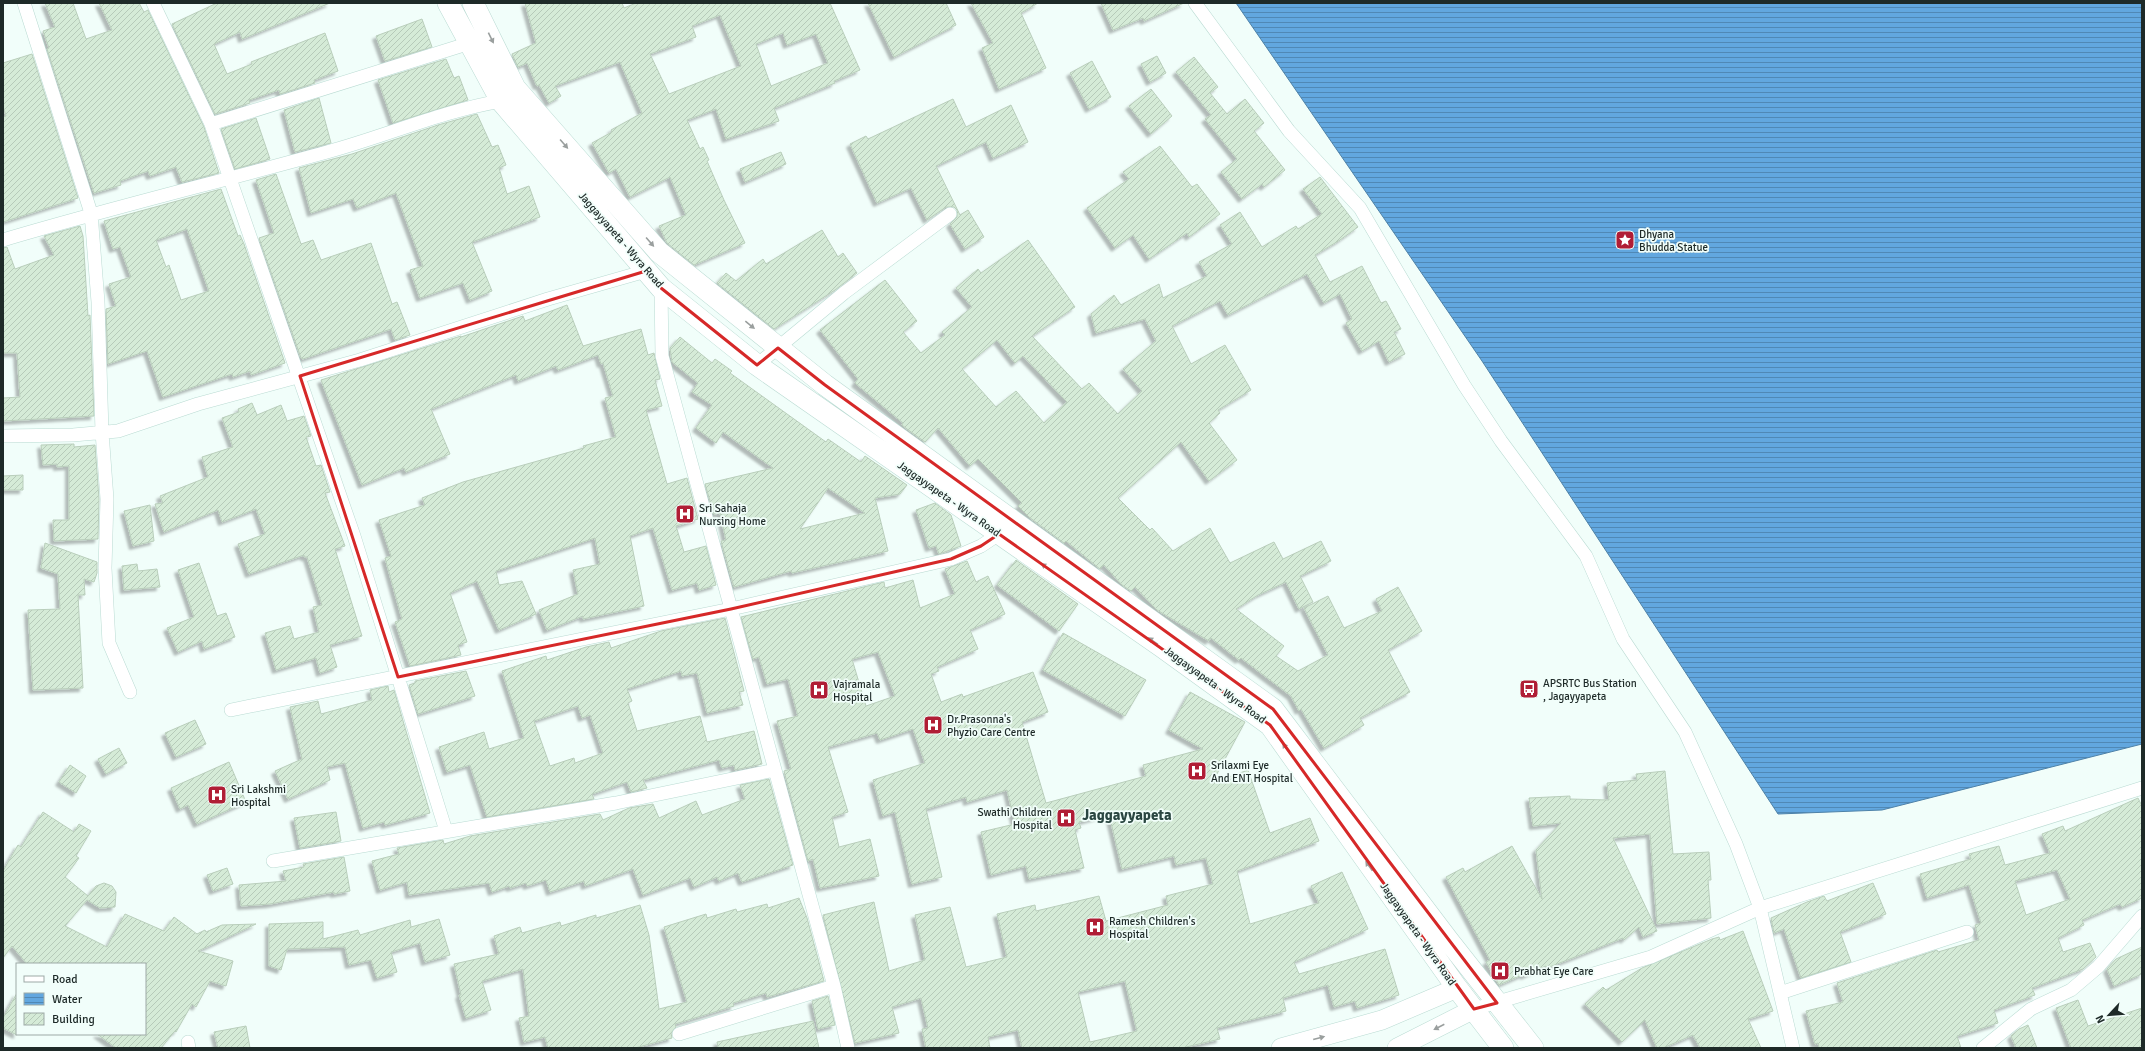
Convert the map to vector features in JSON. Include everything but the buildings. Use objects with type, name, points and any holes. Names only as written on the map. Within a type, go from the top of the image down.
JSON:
[{"type":"main road","name":"Jaggayyapeta - Wyra Road","points":[[448,3],[501,100],[661,288],[757,365],[1162,646],[1270,725],[1457,988],[1503,1048]]},
{"type":"main road","points":[[473,3],[515,88],[659,252],[825,385],[1274,709],[1497,1003],[1533,1048]]},
{"type":"main road","points":[[1281,1048],[1382,1020],[1457,988]]},
{"type":"main road","points":[[1397,1048],[1474,1009]]},
{"type":"street","points":[[24,3],[91,213],[98,302],[102,432],[107,499],[106,568],[109,643],[130,692]]},
{"type":"street","points":[[153,3],[211,124],[231,179],[354,536],[446,831]]},
{"type":"street","points":[[1195,3],[1289,131],[1360,208],[1464,385],[1501,441],[1586,556],[1623,639],[1685,732],[1736,844],[1760,908],[1793,1048]]},
{"type":"street","points":[[211,124],[470,43]]},
{"type":"street","points":[[3,240],[91,213],[231,179],[370,140],[470,106],[501,100]]},
{"type":"street","points":[[757,365],[844,293],[950,214]]},
{"type":"street","points":[[3,436],[73,435],[118,431],[198,404],[360,360],[548,299],[646,271]]},
{"type":"street","points":[[661,288],[662,356],[834,986],[848,1048]]},
{"type":"street","points":[[231,710],[731,609],[951,559],[981,546],[999,534]]},
{"type":"street","points":[[273,861],[616,803],[775,770]]},
{"type":"street","points":[[1474,1009],[1650,957],[1760,908],[2142,788]]},
{"type":"street","points":[[1983,1048],[2031,1009],[2071,990],[2098,967],[2142,916]]},
{"type":"street","points":[[1780,993],[1967,932]]},
{"type":"street","points":[[679,1034],[834,986]]},
{"type":"highlighted area","points":[[646,271],[661,288],[757,365],[778,348],[825,385],[1273,709],[1497,1003],[1474,1009],[1270,725],[999,534],[981,546],[951,559],[731,609],[398,677],[300,376]]},
{"type":"water","points":[[1236,3],[2142,3],[2142,744],[1882,810],[1778,814],[1482,361]]},
{"type":"place","name":"Dhyana Bhudda Statue","points":[[1625,240]]},
{"type":"place","name":"Sri Sahaja Nursing Home","points":[[685,514]]},
{"type":"place","name":"APSRTC Bus Station , Jagayyapeta","points":[[1529,689]]},
{"type":"place","name":"Vajramala Hospital","points":[[819,690]]},
{"type":"place","name":"Dr.Prasonna's Phyzio Care Centre","points":[[933,725]]},
{"type":"place","name":"Srilaxmi Eye And ENT Hospital","points":[[1197,771]]},
{"type":"place","name":"Sri Lakshmi Hospital","points":[[217,795]]},
{"type":"place","name":"Swathi Children Hospital","points":[[1066,818]]},
{"type":"place","name":"Ramesh Children's Hospital","points":[[1095,927]]},
{"type":"place","name":"Prabhat Eye Care","points":[[1500,971]]},
{"type":"district","name":"Jaggayyapeta","points":[[1127,815]]}]
